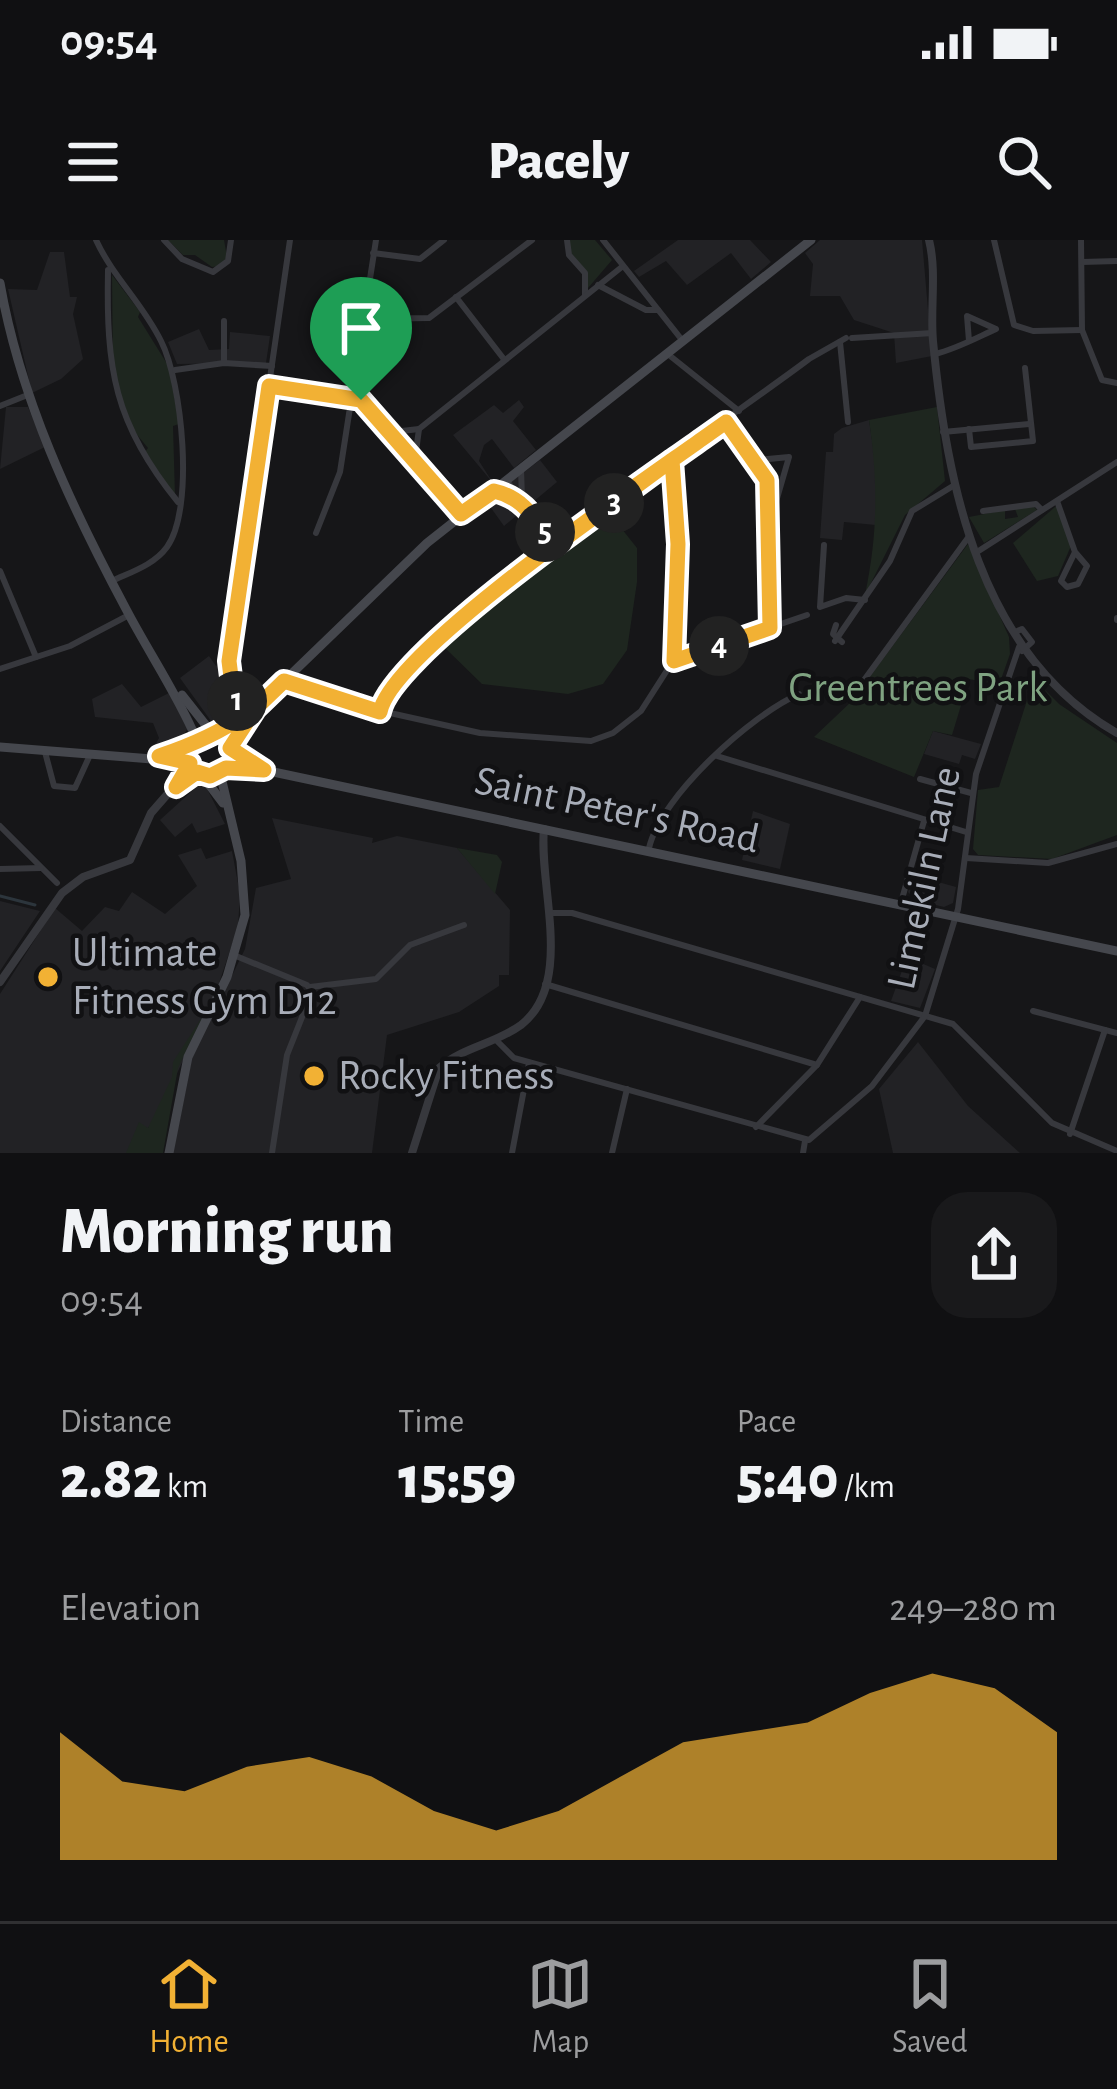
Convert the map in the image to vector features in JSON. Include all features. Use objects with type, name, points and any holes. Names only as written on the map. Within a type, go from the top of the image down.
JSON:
[{"type":"main road","points":[[159,756],[251,711],[461,514],[811,240]]},
{"type":"main road","points":[[0,284],[25,396],[112,581],[171,681],[230,750]]},
{"type":"main road","points":[[171,681],[193,743],[196,769],[228,813]]},
{"type":"main road","points":[[169,1153],[188,1057],[236,956],[245,915],[245,883],[223,770],[251,711]]},
{"type":"main road","points":[[0,747],[159,756],[196,769],[223,770]]},
{"type":"main road","name":"Saint Peter's Road","points":[[230,750],[264,770]]},
{"type":"main road","name":"Saint Peter's Road","points":[[223,770],[264,770],[649,848],[1117,951]]},
{"type":"street","points":[[96,240],[108,266],[159,336],[175,370],[181,415],[180,483],[168,546],[149,563],[112,581]]},
{"type":"street","points":[[164,240],[182,259],[213,272],[228,261],[231,240]]},
{"type":"street","points":[[251,711],[233,693],[229,661],[290,240]]},
{"type":"street","points":[[316,533],[334,497],[376,240]]},
{"type":"street","points":[[374,254],[420,259],[444,240]]},
{"type":"street","points":[[364,319],[421,322],[532,240]]},
{"type":"street","points":[[567,240],[569,256],[585,273],[585,295]]},
{"type":"street","points":[[603,240],[684,343]]},
{"type":"street","points":[[929,240],[943,432],[953,486],[970,536],[1021,649],[1067,701],[1117,733]]},
{"type":"street","points":[[994,240],[1014,325],[1033,331],[1082,330]]},
{"type":"street","points":[[1082,240],[1082,330],[1102,380],[1117,383]]},
{"type":"street","points":[[1082,262],[1117,261]]},
{"type":"street","points":[[108,266],[106,347],[118,403],[178,502]]},
{"type":"street","points":[[392,432],[419,429],[623,266]]},
{"type":"street","points":[[108,288],[123,285]]},
{"type":"street","points":[[598,285],[646,310],[658,310]]},
{"type":"street","points":[[457,298],[503,358]]},
{"type":"street","points":[[935,354],[969,341],[996,329],[967,316],[969,341]]},
{"type":"street","points":[[224,320],[224,363]]},
{"type":"street","points":[[380,712],[391,688],[440,639],[555,546],[739,411],[846,339],[933,333]]},
{"type":"street","points":[[846,339],[848,422]]},
{"type":"street","points":[[669,355],[685,373],[739,411]]},
{"type":"street","points":[[175,370],[224,363],[272,366]]},
{"type":"street","points":[[656,364],[685,373]]},
{"type":"street","points":[[969,429],[970,447],[1033,441],[1025,368]]},
{"type":"street","points":[[269,386],[351,397],[369,406],[461,514]]},
{"type":"street","points":[[0,406],[25,396]]},
{"type":"street","points":[[726,422],[758,460],[767,480],[772,537],[770,628]]},
{"type":"street","points":[[943,432],[1030,424]]},
{"type":"street","points":[[415,459],[419,429]]},
{"type":"street","points":[[758,460],[789,458],[771,519]]},
{"type":"street","points":[[284,681],[380,712],[503,736],[591,741],[613,733],[640,711],[674,661],[678,544],[672,460]]},
{"type":"street","points":[[977,552],[1117,462]]},
{"type":"street","points":[[521,470],[522,502]]},
{"type":"street","points":[[506,481],[555,546]]},
{"type":"street","points":[[166,487],[180,483]]},
{"type":"street","points":[[836,625],[832,626],[838,640],[866,601],[912,511],[953,486]]},
{"type":"street","points":[[494,491],[522,502]]},
{"type":"street","points":[[1057,501],[1075,552],[1087,566],[1078,584],[1067,587],[1061,581],[1075,552]]},
{"type":"street","points":[[983,512],[1010,512],[1036,504],[1042,511]]},
{"type":"street","points":[[859,688],[970,536]]},
{"type":"street","points":[[824,545],[820,607],[846,598],[866,601]]},
{"type":"street","points":[[0,571],[36,657]]},
{"type":"street","points":[[0,669],[129,615]]},
{"type":"street","points":[[674,661],[807,615]]},
{"type":"street","name":"Limekiln Lane","points":[[801,1140],[872,1087],[925,1016],[955,919],[971,794],[1021,649]]},
{"type":"street","points":[[649,848],[668,811],[717,756],[758,717],[799,694]]},
{"type":"street","points":[[45,749],[54,786],[72,791],[91,752]]},
{"type":"street","points":[[717,756],[968,832]]},
{"type":"street","points":[[0,982],[62,893],[133,856],[151,813],[196,769]]},
{"type":"street","points":[[920,779],[971,794]]},
{"type":"street","points":[[900,906],[924,821]]},
{"type":"street","points":[[0,826],[57,883]]},
{"type":"street","points":[[412,1153],[439,1068],[461,1052],[496,1040],[530,1016],[544,984],[552,913],[542,863],[544,827]]},
{"type":"street","points":[[966,858],[1048,863],[1117,844]]},
{"type":"street","points":[[0,869],[41,868]]},
{"type":"street","points":[[552,913],[592,919],[963,1031],[1052,1123],[1117,1151]]},
{"type":"street","points":[[236,956],[310,987],[376,979],[410,944],[464,925]]},
{"type":"street","points":[[544,984],[818,1066]]},
{"type":"street","points":[[272,1153],[287,1055],[310,987]]},
{"type":"street","points":[[756,1126],[818,1066],[860,997]]},
{"type":"street","points":[[1033,1011],[1117,1033]]},
{"type":"street","points":[[1070,1134],[1105,1030]]},
{"type":"street","points":[[496,1040],[514,1058],[801,1140],[803,1153]]},
{"type":"street","points":[[512,1153],[530,1063]]},
{"type":"street","points":[[611,1153],[627,1089]]},
{"type":"shaded area","points":[[678,240],[750,240],[771,262],[751,279],[731,253],[687,285],[666,261],[639,277],[634,271]]},
{"type":"shaded area","points":[[820,240],[922,240],[932,356],[896,363],[894,333],[854,320],[840,296],[810,296],[813,264],[805,253]]},
{"type":"shaded area","points":[[50,252],[64,252],[70,297],[77,297],[73,314],[83,359],[61,379],[32,393],[8,289],[37,290]]},
{"type":"shaded area","points":[[199,329],[209,350],[229,349],[230,332],[270,336],[266,363],[177,364],[168,342]]},
{"type":"shaded area","points":[[519,400],[524,407],[513,421],[536,450],[514,468],[492,439],[484,445],[479,461],[493,483],[453,435],[494,405],[503,413]]},
{"type":"shaded area","points":[[6,407],[28,407],[45,447],[0,469]]},
{"type":"shaded area","points":[[869,420],[878,481],[876,525],[844,522],[842,540],[820,538],[826,452],[833,452],[834,434],[842,428]]},
{"type":"shaded area","points":[[540,460],[557,482],[504,526],[486,501]]},
{"type":"shaded area","points":[[209,656],[216,666],[222,662],[231,718],[223,724],[211,721],[180,678]]},
{"type":"shaded area","points":[[122,684],[141,707],[171,692],[188,728],[183,736],[155,745],[159,738],[153,723],[95,717],[92,699]]},
{"type":"shaded area","points":[[933,731],[981,744],[975,759],[962,755],[959,764],[924,754]]},
{"type":"shaded area","points":[[203,781],[225,824],[197,833],[192,823],[175,837],[160,820]]},
{"type":"shaded area","points":[[753,811],[790,824],[780,869],[742,860]]},
{"type":"shaded area","points":[[272,818],[373,838],[372,843],[397,836],[457,848],[510,910],[509,975],[499,975],[499,986],[459,1012],[387,1035],[372,1153],[173,1153],[192,1057],[245,949],[256,888],[291,879]]},
{"type":"shaded area","points":[[201,848],[206,859],[232,851],[240,894],[238,927],[218,986],[157,1116],[129,1153],[0,1153],[0,994],[55,908],[82,931],[105,907],[119,911],[132,892],[165,914],[197,886],[178,855]]},
{"type":"shaded area","points":[[913,875],[956,887],[953,903],[944,907],[915,900],[908,892]]},
{"type":"shaded area","points":[[0,901],[40,911],[0,971]]},
{"type":"shaded area","points":[[907,957],[935,969],[920,1008],[891,1001]]},
{"type":"shaded area","points":[[918,1042],[968,1106],[1020,1153],[893,1153],[879,1089]]},
{"type":"green space","points":[[168,240],[224,240],[227,257],[221,266],[212,267],[195,255],[183,255]]},
{"type":"green space","points":[[569,240],[595,240],[612,260],[588,288],[587,271],[571,256]]},
{"type":"green space","points":[[112,275],[140,312],[138,317],[169,367],[179,424],[173,426],[175,496],[134,431],[113,375]]},
{"type":"green space","points":[[937,407],[945,481],[905,515],[865,595],[875,508],[869,420]]},
{"type":"green space","points":[[1059,507],[1071,546],[1058,576],[1037,581],[1013,543]]},
{"type":"green space","points":[[1015,509],[1037,510],[984,543],[969,517],[1005,510],[1005,519],[1018,517]]},
{"type":"green space","points":[[610,514],[637,548],[637,582],[627,650],[603,684],[568,694],[482,684],[441,644],[511,585]]},
{"type":"green space","name":"Greentrees Park","points":[[968,544],[1009,637],[1010,654],[999,685],[969,679],[952,735],[933,731],[914,777],[814,737],[852,701]]},
{"type":"green space","points":[[1034,679],[1059,704],[1117,743],[1117,835],[1052,859],[978,855],[973,849],[978,790],[999,787]]},
{"type":"green space","points":[[457,848],[497,855],[502,862],[495,894]]},
{"type":"green space","points":[[204,1014],[178,1068],[163,1153],[126,1153],[139,1122],[148,1128],[172,1077],[173,1062]]},
{"type":"waterway","points":[[0,896],[35,905]]},
{"type":"place","name":"Ultimate Fitness Gym D12","points":[[48,977]]},
{"type":"place","name":"Rocky Fitness","points":[[314,1076]]},
{"type":"route","points":[[361,400],[269,386],[229,661],[233,693],[246,714],[221,731],[201,735],[190,748],[159,756],[192,766],[176,787],[197,772],[210,776],[226,768],[264,770],[230,748],[256,708],[284,681],[380,712],[391,688],[490,594],[526,566],[578,530],[631,490],[702,439],[712,430],[726,422],[763,467],[767,480],[772,546],[770,628],[674,661],[678,544],[677,475],[676,467],[672,460],[631,490],[555,546],[522,502],[511,495],[494,491],[461,514],[361,400]]}]
